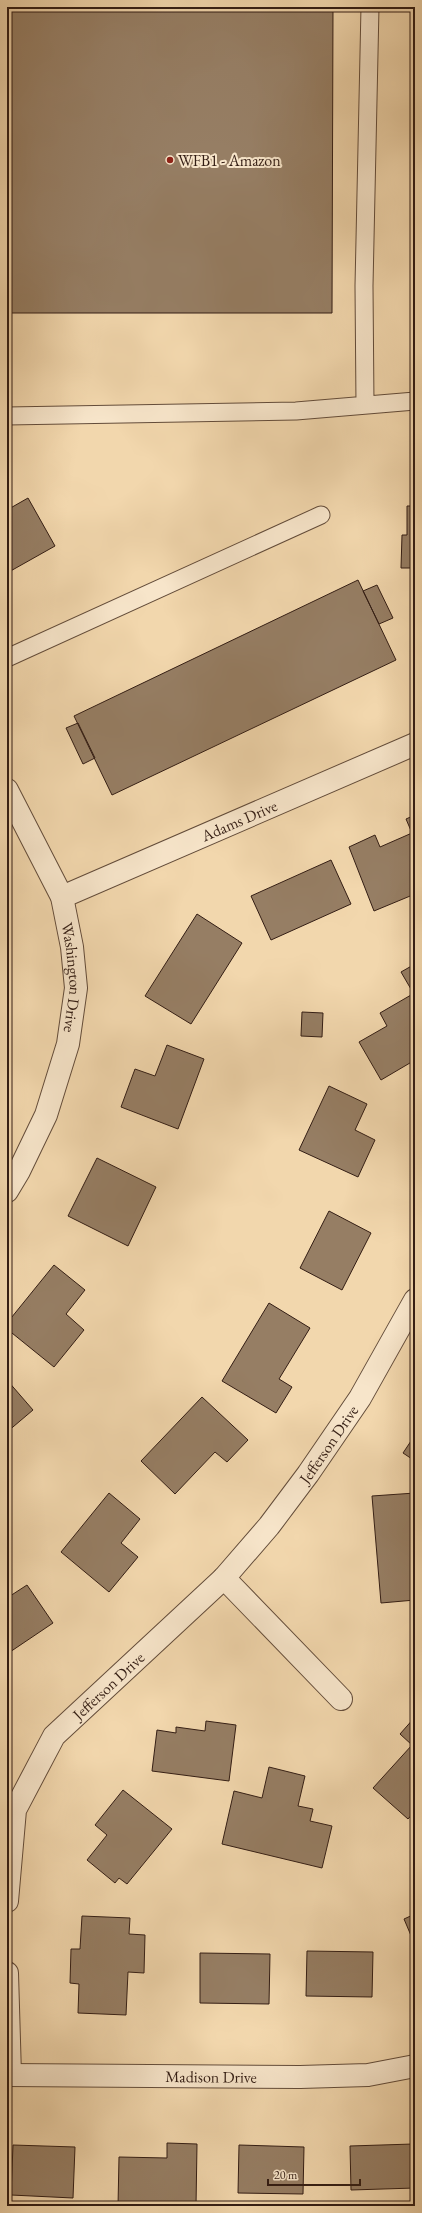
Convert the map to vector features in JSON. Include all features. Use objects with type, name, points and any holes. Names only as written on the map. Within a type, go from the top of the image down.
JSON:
[{"type":"street","name":"Adams Drive","points":[[62,897],[415,744]]},
{"type":"street","name":"Washington Drive","points":[[7,790],[62,897],[72,947],[76,988],[68,1044],[46,1115],[19,1171],[7,1191]]},
{"type":"street","name":"Jefferson Drive","points":[[7,1900],[11,1808],[54,1736],[224,1578],[269,1526],[308,1474],[360,1398],[415,1300]]},
{"type":"street","points":[[224,1578],[341,1699]]},
{"type":"street","points":[[7,1973],[8,2075]]},
{"type":"street","name":"Madison Drive","points":[[8,2075],[300,2077],[368,2075],[415,2066]]},
{"type":"lane","points":[[365,405],[364,286],[370,7]]},
{"type":"lane","points":[[7,416],[296,411],[415,401]]},
{"type":"lane","points":[[7,658],[321,515]]},
{"type":"building","name":"WFB1 - Amazon","points":[[7,7],[333,7],[332,313],[7,313]]},
{"type":"building","points":[[28,498],[55,546],[7,573],[7,510]]},
{"type":"building","points":[[407,506],[415,506],[415,568],[401,568],[402,535],[407,535]]},
{"type":"building","points":[[358,580],[396,660],[112,795],[74,716]]},
{"type":"building","points":[[377,585],[393,618],[379,624],[363,591]]},
{"type":"building","points":[[78,723],[95,758],[83,764],[66,728]]},
{"type":"building","points":[[415,815],[415,894],[374,911],[349,847],[375,835],[380,847],[412,833],[406,819]]},
{"type":"building","points":[[331,860],[351,904],[271,940],[251,896]]},
{"type":"building","points":[[197,914],[242,943],[191,1024],[145,996]]},
{"type":"building","points":[[415,964],[415,996],[401,972]]},
{"type":"building","points":[[411,995],[415,1001],[415,1060],[381,1080],[359,1042],[387,1026],[380,1013]]},
{"type":"building","points":[[302,1012],[323,1013],[322,1037],[301,1036]]},
{"type":"building","points":[[167,1045],[204,1059],[178,1129],[121,1107],[135,1069],[155,1076]]},
{"type":"building","points":[[329,1086],[367,1104],[355,1130],[375,1140],[358,1177],[299,1150]]},
{"type":"building","points":[[97,1158],[156,1187],[128,1246],[68,1216]]},
{"type":"building","points":[[329,1211],[371,1233],[342,1290],[300,1268]]},
{"type":"building","points":[[54,1265],[85,1290],[66,1314],[84,1330],[54,1367],[7,1329],[7,1323]]},
{"type":"building","points":[[269,1303],[310,1328],[279,1379],[292,1387],[276,1413],[222,1381]]},
{"type":"building","points":[[7,1380],[33,1410],[7,1432]]},
{"type":"building","points":[[202,1397],[248,1440],[227,1462],[215,1452],[175,1494],[141,1461]]},
{"type":"building","points":[[415,1435],[415,1461],[403,1453]]},
{"type":"building","points":[[109,1493],[140,1519],[121,1543],[138,1557],[109,1592],[61,1552]]},
{"type":"building","points":[[415,1493],[415,1600],[381,1603],[372,1496]]},
{"type":"building","points":[[27,1585],[53,1623],[7,1654],[7,1598]]},
{"type":"building","points":[[415,1717],[415,1811],[408,1819],[373,1788],[412,1745],[400,1734]]},
{"type":"building","points":[[206,1721],[236,1725],[229,1781],[152,1771],[157,1730],[176,1733],[176,1727],[205,1731]]},
{"type":"building","points":[[269,1767],[305,1776],[298,1806],[313,1809],[310,1821],[332,1826],[322,1868],[222,1844],[234,1791],[262,1798]]},
{"type":"building","points":[[123,1790],[172,1829],[127,1884],[119,1878],[115,1883],[87,1860],[107,1835],[95,1825]]},
{"type":"building","points":[[415,1914],[415,1945],[404,1919]]},
{"type":"building","points":[[82,1916],[130,1918],[129,1934],[145,1935],[144,1973],[128,1972],[126,2015],[78,2013],[79,1984],[70,1983],[71,1949],[80,1949]]},
{"type":"building","points":[[307,1951],[373,1952],[372,1997],[306,1996]]},
{"type":"building","points":[[200,1953],[270,1954],[269,2004],[200,2003]]},
{"type":"building","points":[[167,2143],[197,2144],[196,2206],[118,2206],[119,2157],[167,2158]]},
{"type":"building","points":[[413,2144],[415,2188],[351,2190],[350,2146]]},
{"type":"building","points":[[13,2145],[75,2147],[73,2198],[11,2195]]},
{"type":"building","points":[[239,2145],[304,2147],[303,2194],[238,2193]]},
{"type":"place","name":"WFB1 - Amazon","points":[[170,160]]}]
